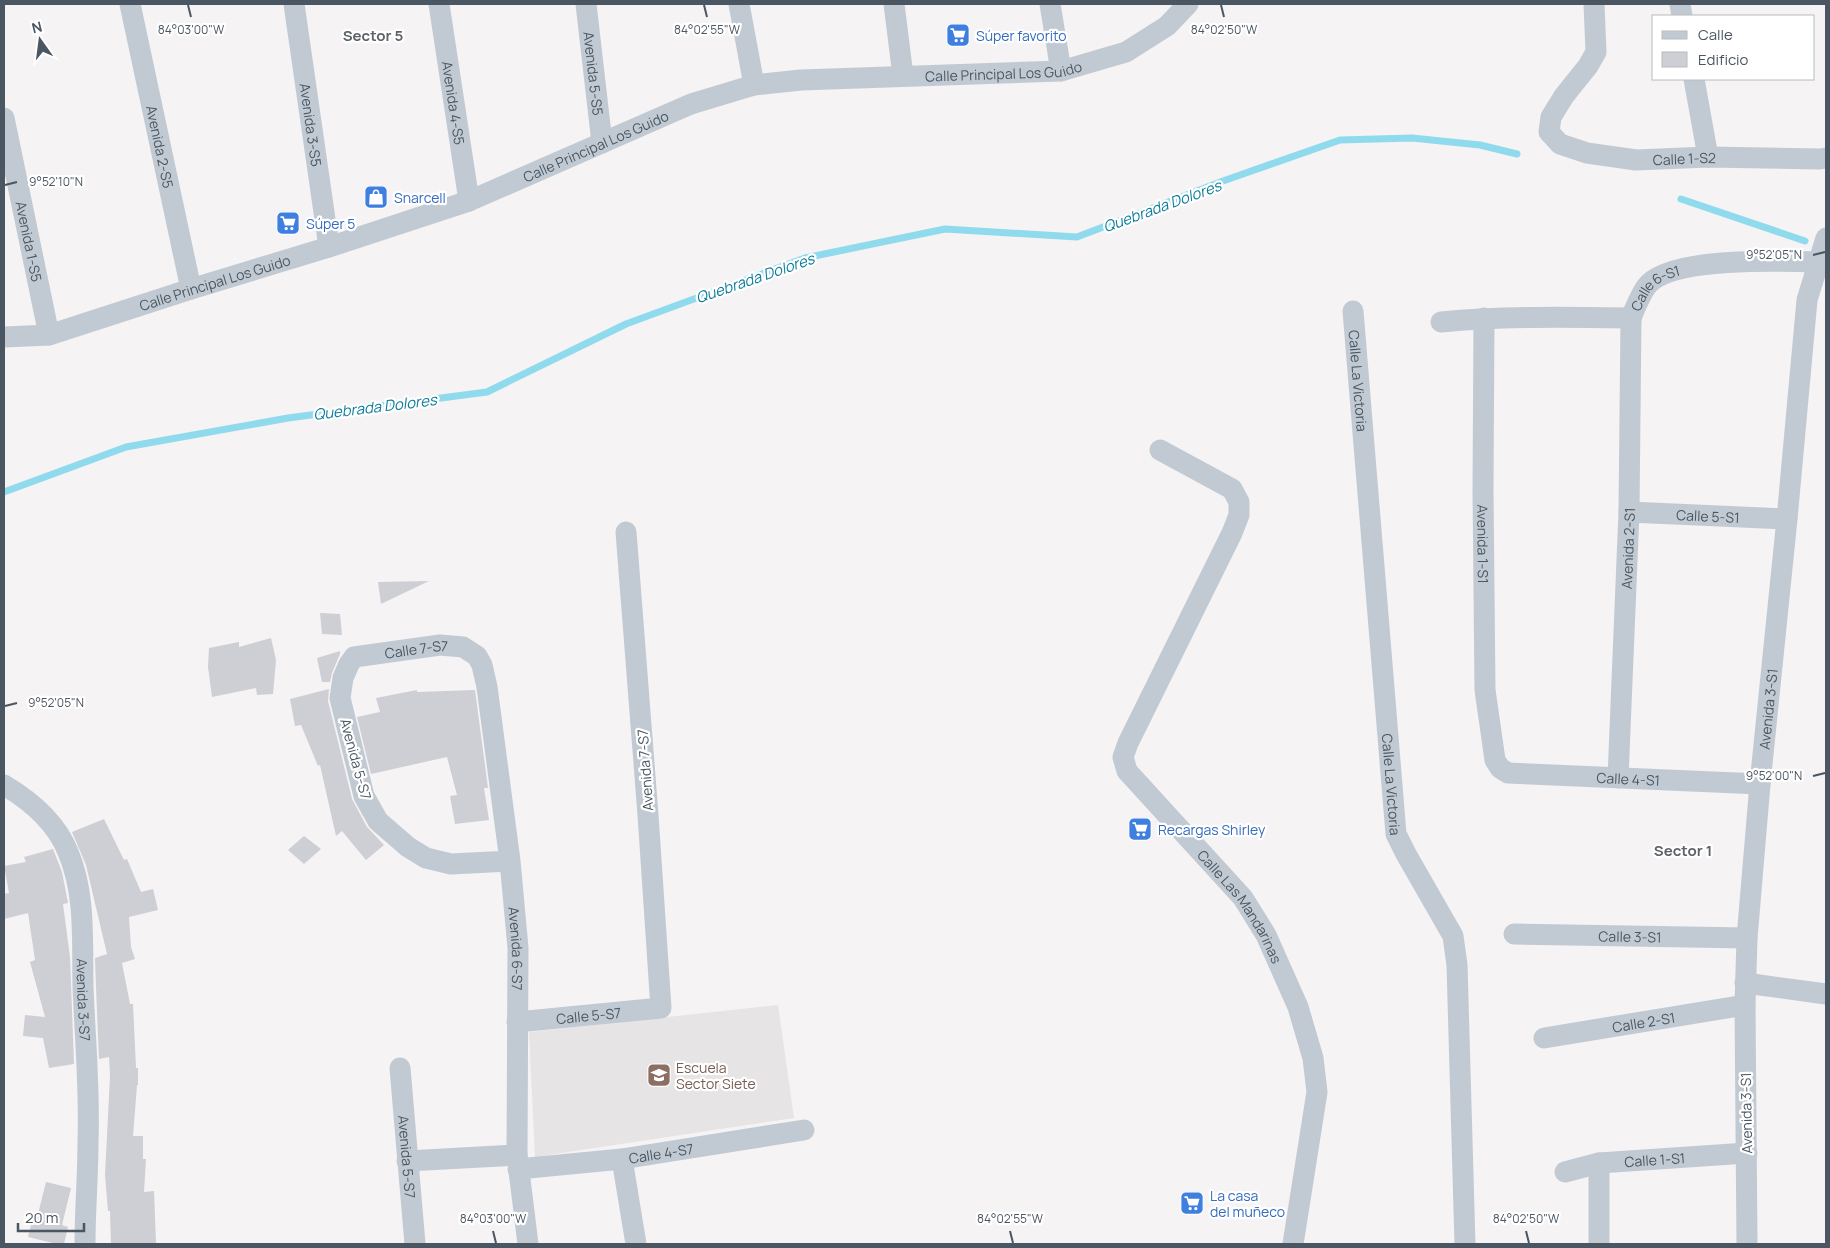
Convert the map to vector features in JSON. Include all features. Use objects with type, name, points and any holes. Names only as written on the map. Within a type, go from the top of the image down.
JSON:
[{"type":"street","name":"Avenida 2-S5","points":[[130,4],[190,289]]},
{"type":"street","name":"Avenida 3-S5","points":[[294,4],[329,247]]},
{"type":"street","name":"Avenida 4-S5","points":[[439,4],[469,201]]},
{"type":"street","name":"Avenida 5-S5","points":[[586,4],[602,143]]},
{"type":"street","points":[[739,4],[754,85]]},
{"type":"street","points":[[894,4],[903,76]]},
{"type":"street","points":[[1050,4],[1061,71]]},
{"type":"street","name":"Calle Principal Los Guido","points":[[4,337],[49,335],[469,201],[692,104],[754,85],[800,80],[1061,71],[1126,52],[1167,26],[1188,4]]},
{"type":"street","name":"Calle 1-S2","points":[[1594,4],[1596,52],[1551,117],[1550,132],[1560,144],[1597,154],[1636,160],[1708,157],[1826,158]]},
{"type":"street","points":[[1694,80],[1708,157]]},
{"type":"street","name":"Avenida 1-S5","points":[[4,118],[49,335]]},
{"type":"street","name":"Avenida 3-S1","points":[[1747,1244],[1745,983],[1747,938],[1806,300],[1822,264],[1826,238]]},
{"type":"street","name":"Calle 6-S1","points":[[1441,322],[1538,316],[1630,318],[1647,286],[1664,274],[1688,266],[1752,261],[1822,264]]},
{"type":"street","name":"Calle La Victoria","points":[[1352,311],[1396,834],[1453,936],[1457,965],[1465,1244]]},
{"type":"street","name":"Avenida 1-S1","points":[[1484,318],[1485,690],[1495,760],[1500,768]]},
{"type":"street","name":"Avenida 2-S1","points":[[1618,778],[1630,512],[1630,318]]},
{"type":"street","name":"Calle Las Mandarinas","points":[[1160,450],[1232,489],[1239,502],[1239,515],[1232,533],[1128,743],[1124,757],[1127,772],[1243,898],[1266,935],[1298,1007],[1314,1058],[1317,1092],[1293,1244]]},
{"type":"street","name":"Calle 5-S1","points":[[1630,512],[1787,519]]},
{"type":"street","name":"Avenida 7-S7","points":[[626,532],[661,1008]]},
{"type":"street","name":"Calle 7-S7","points":[[354,658],[440,645],[463,647],[477,656]]},
{"type":"street","name":"Avenida 6-S7","points":[[477,656],[482,665],[487,687],[510,861],[518,948],[517,1162],[528,1244]]},
{"type":"street","name":"Avenida 5-S7","points":[[354,658],[343,678],[340,698],[364,796],[378,821],[408,847],[426,858],[451,864],[510,861]]},
{"type":"street","name":"Calle 4-S1","points":[[1500,768],[1508,773],[1760,784]]},
{"type":"street","name":"Avenida 3-S7","points":[[4,785],[23,796],[48,819],[68,851],[82,911],[83,987],[87,1045],[88,1141],[85,1244]]},
{"type":"street","name":"Calle 3-S1","points":[[1514,934],[1747,938]]},
{"type":"street","points":[[1745,983],[1826,994]]},
{"type":"street","name":"Calle 2-S1","points":[[1544,1038],[1745,1005]]},
{"type":"street","name":"Calle 5-S7","points":[[517,1022],[661,1008]]},
{"type":"street","name":"Avenida 5-S7","points":[[400,1068],[415,1244]]},
{"type":"street","name":"Calle 4-S7","points":[[407,1161],[517,1162],[622,1159],[804,1130]]},
{"type":"street","name":"Calle 1-S1","points":[[1565,1172],[1600,1163],[1747,1153]]},
{"type":"street","points":[[622,1159],[636,1244]]},
{"type":"street","points":[[1598,1244],[1600,1163]]},
{"type":"shaded area","name":"Escuela Sector Siete","points":[[778,1005],[794,1118],[535,1157],[529,1032]]},
{"type":"building","points":[[429,581],[381,604],[378,582]]},
{"type":"building","points":[[320,613],[340,614],[342,635],[322,634]]},
{"type":"building","points":[[271,638],[276,660],[273,694],[257,695],[256,688],[212,697],[208,667],[209,648],[239,642],[239,647]]},
{"type":"building","points":[[340,651],[330,682],[322,682],[317,658]]},
{"type":"building","points":[[329,689],[328,701],[352,799],[367,827],[384,845],[366,860],[342,831],[336,836],[320,765],[318,766],[301,725],[295,726],[290,699]]},
{"type":"building","points":[[417,690],[417,692],[475,690],[488,788],[484,788],[489,820],[455,824],[450,796],[457,795],[447,757],[371,774],[357,717],[380,712],[376,698]]},
{"type":"building","points":[[104,819],[124,860],[127,859],[141,892],[153,889],[158,910],[129,917],[131,947],[135,959],[122,963],[130,1004],[133,1004],[136,1068],[138,1068],[133,1136],[143,1136],[143,1159],[146,1159],[144,1192],[154,1191],[156,1243],[111,1244],[110,1211],[108,1211],[105,1175],[110,1076],[109,1057],[99,1059],[95,958],[107,954],[86,865],[72,832]]},
{"type":"building","points":[[304,836],[321,849],[304,864],[288,850]]},
{"type":"building","points":[[53,849],[62,872],[68,903],[63,904],[70,957],[74,1064],[49,1068],[43,1038],[23,1036],[25,1015],[45,1017],[30,962],[35,960],[28,913],[4,919],[4,894],[9,893],[4,866],[26,862],[24,857]]},
{"type":"building","points":[[46,1182],[71,1188],[62,1225],[68,1227],[64,1244],[28,1237],[33,1217],[37,1218]]},
{"type":"waterway","name":"Quebrada Dolores","points":[[4,492],[126,447],[288,418],[487,392],[626,324],[805,258],[945,229],[1077,237],[1223,181],[1340,140],[1412,138],[1480,145],[1517,154]]},
{"type":"waterway","name":"Quebrada Dolores","points":[[1681,199],[1805,241]]},
{"type":"place","name":"Súper favorito","points":[[958,35]]},
{"type":"place","name":"Snarcell","points":[[376,197]]},
{"type":"place","name":"Súper 5","points":[[288,223]]},
{"type":"place","name":"Recargas Shirley","points":[[1140,829]]},
{"type":"place","name":"Escuela Sector Siete","points":[[659,1075]]},
{"type":"place","name":"La casa del muñeco","points":[[1192,1203]]},
{"type":"district","name":"Sector 5","points":[[373,35]]},
{"type":"district","name":"Sector 1","points":[[1683,850]]}]
